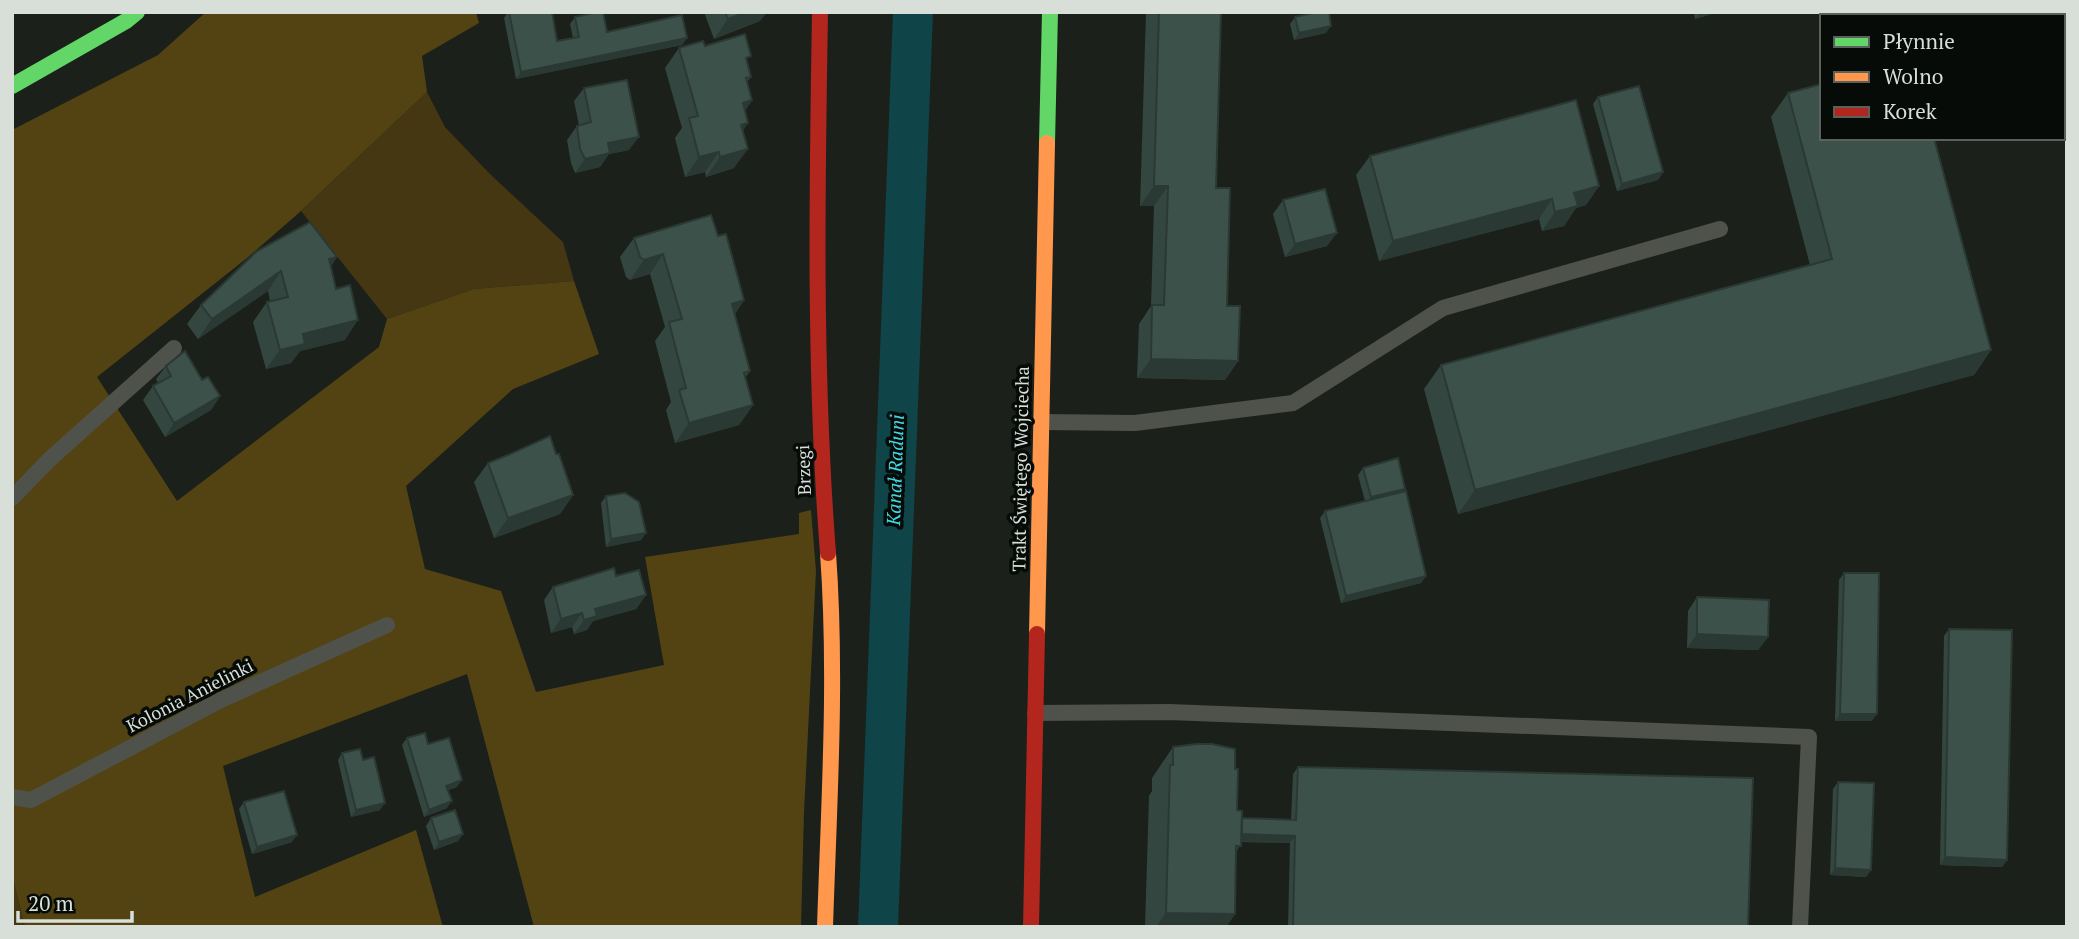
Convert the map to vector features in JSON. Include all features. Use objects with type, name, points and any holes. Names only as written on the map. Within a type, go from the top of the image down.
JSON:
[{"type":"street","points":[[12,86],[137,12]]},
{"type":"street","name":"Brzegi","points":[[820,12],[816,259],[823,493],[830,582],[831,715],[825,927]]},
{"type":"street","name":"Trakt Świętego Wojciecha","points":[[1031,927],[1049,12]]},
{"type":"lane","points":[[1041,422],[1135,423],[1293,403],[1443,308],[1720,229]]},
{"type":"lane","points":[[12,498],[50,459],[174,348]]},
{"type":"lane","name":"Kolonia Anielinki","points":[[12,797],[31,800],[221,700],[387,625]]},
{"type":"lane","points":[[1035,713],[1169,712],[1809,737],[1800,927]]},
{"type":"shaded area","points":[[206,12],[476,12],[479,23],[422,56],[427,92],[301,211],[247,258],[97,377],[177,501],[379,347],[387,319],[474,289],[574,281],[599,354],[513,389],[406,486],[425,569],[501,591],[536,692],[664,665],[645,557],[799,534],[799,513],[811,510],[816,571],[801,927],[534,927],[467,674],[223,766],[255,897],[416,830],[443,927],[25,927],[12,875],[12,130],[158,55]]},
{"type":"shaded area","points":[[2067,12],[2067,72],[2065,74],[2065,14],[1992,14]]},
{"type":"shaded area","points":[[427,92],[445,127],[490,174],[563,242],[574,281],[474,289],[387,319],[301,211]]},
{"type":"shaded area","points":[[12,875],[25,927],[12,927]]},
{"type":"building","points":[[509,12],[552,12],[557,41],[579,37],[575,17],[597,12],[603,12],[607,32],[682,15],[687,38],[521,72]]},
{"type":"building","points":[[725,12],[746,12],[728,19]]},
{"type":"building","points":[[1159,12],[1221,12],[1216,188],[1230,188],[1227,306],[1240,306],[1238,361],[1151,359],[1152,305],[1164,305],[1168,186],[1154,186]]},
{"type":"building","points":[[1329,12],[1331,26],[1299,33],[1295,17]]},
{"type":"building","points":[[745,34],[751,56],[746,58],[751,77],[746,78],[752,100],[743,103],[748,123],[741,125],[748,149],[720,157],[719,152],[699,157],[689,118],[698,116],[679,48],[703,41],[705,46]]},
{"type":"building","points":[[627,80],[639,137],[608,143],[610,153],[585,159],[580,149],[577,126],[591,122],[584,88]]},
{"type":"building","points":[[1820,85],[1820,140],[1935,140],[1991,350],[1475,490],[1441,365],[1832,259],[1788,93]]},
{"type":"building","points":[[1639,86],[1663,172],[1622,184],[1598,97]]},
{"type":"building","points":[[1576,100],[1599,186],[1574,193],[1578,206],[1555,212],[1552,199],[1393,241],[1370,156]]},
{"type":"building","points":[[1325,189],[1337,233],[1295,244],[1283,200]]},
{"type":"building","points":[[711,215],[718,236],[726,234],[744,300],[732,304],[750,371],[744,373],[753,405],[689,423],[679,390],[686,388],[669,322],[682,319],[663,254],[644,260],[640,257],[634,238]]},
{"type":"building","points":[[310,222],[337,257],[329,259],[336,289],[350,285],[358,320],[303,334],[305,344],[280,350],[267,302],[288,297],[281,271],[212,319],[201,305],[257,251]]},
{"type":"building","points":[[185,351],[202,380],[208,377],[220,396],[174,423],[153,386],[171,376],[166,366]]},
{"type":"building","points":[[550,436],[573,495],[508,518],[488,463]]},
{"type":"building","points":[[1398,458],[1405,489],[1371,497],[1363,468]]},
{"type":"building","points":[[1406,491],[1426,576],[1346,596],[1325,511]]},
{"type":"building","points":[[625,493],[639,502],[646,533],[611,539],[606,496]]},
{"type":"building","points":[[614,568],[616,576],[639,570],[646,595],[595,609],[597,616],[584,620],[582,613],[561,619],[553,587]]},
{"type":"building","points":[[1844,573],[1879,573],[1877,714],[1840,714]]},
{"type":"building","points":[[1697,597],[1769,600],[1768,637],[1697,634]]},
{"type":"building","points":[[1949,629],[2012,630],[2007,860],[1945,857]]},
{"type":"building","points":[[425,733],[428,744],[449,738],[462,780],[446,786],[452,801],[429,810],[407,738]]},
{"type":"building","points":[[1196,744],[1235,749],[1235,769],[1238,769],[1237,810],[1242,811],[1241,846],[1236,846],[1235,914],[1166,913],[1170,765],[1173,765],[1173,747]]},
{"type":"building","points":[[360,749],[363,760],[374,757],[385,803],[356,810],[342,753]]},
{"type":"building","points":[[1298,767],[1753,778],[1748,927],[1293,927],[1295,836],[1242,834],[1242,818],[1296,820]]},
{"type":"building","points":[[1838,782],[1874,783],[1871,870],[1835,868]]},
{"type":"building","points":[[284,791],[297,835],[257,847],[244,802]]},
{"type":"building","points":[[455,810],[463,834],[439,842],[431,818]]},
{"type":"waterway","name":"Kanał Raduni","points":[[878,927],[913,12]]},
{"type":"traffic: fast","points":[[12,86],[126,21],[137,12]]},
{"type":"traffic: fast","points":[[1047,143],[1050,12]]},
{"type":"traffic: slow","points":[[1037,634],[1047,143]]},
{"type":"traffic: slow","points":[[825,927],[832,693],[828,553]]},
{"type":"traffic: jam","points":[[820,12],[820,418],[828,553]]},
{"type":"traffic: jam","points":[[1031,927],[1037,634]]}]
